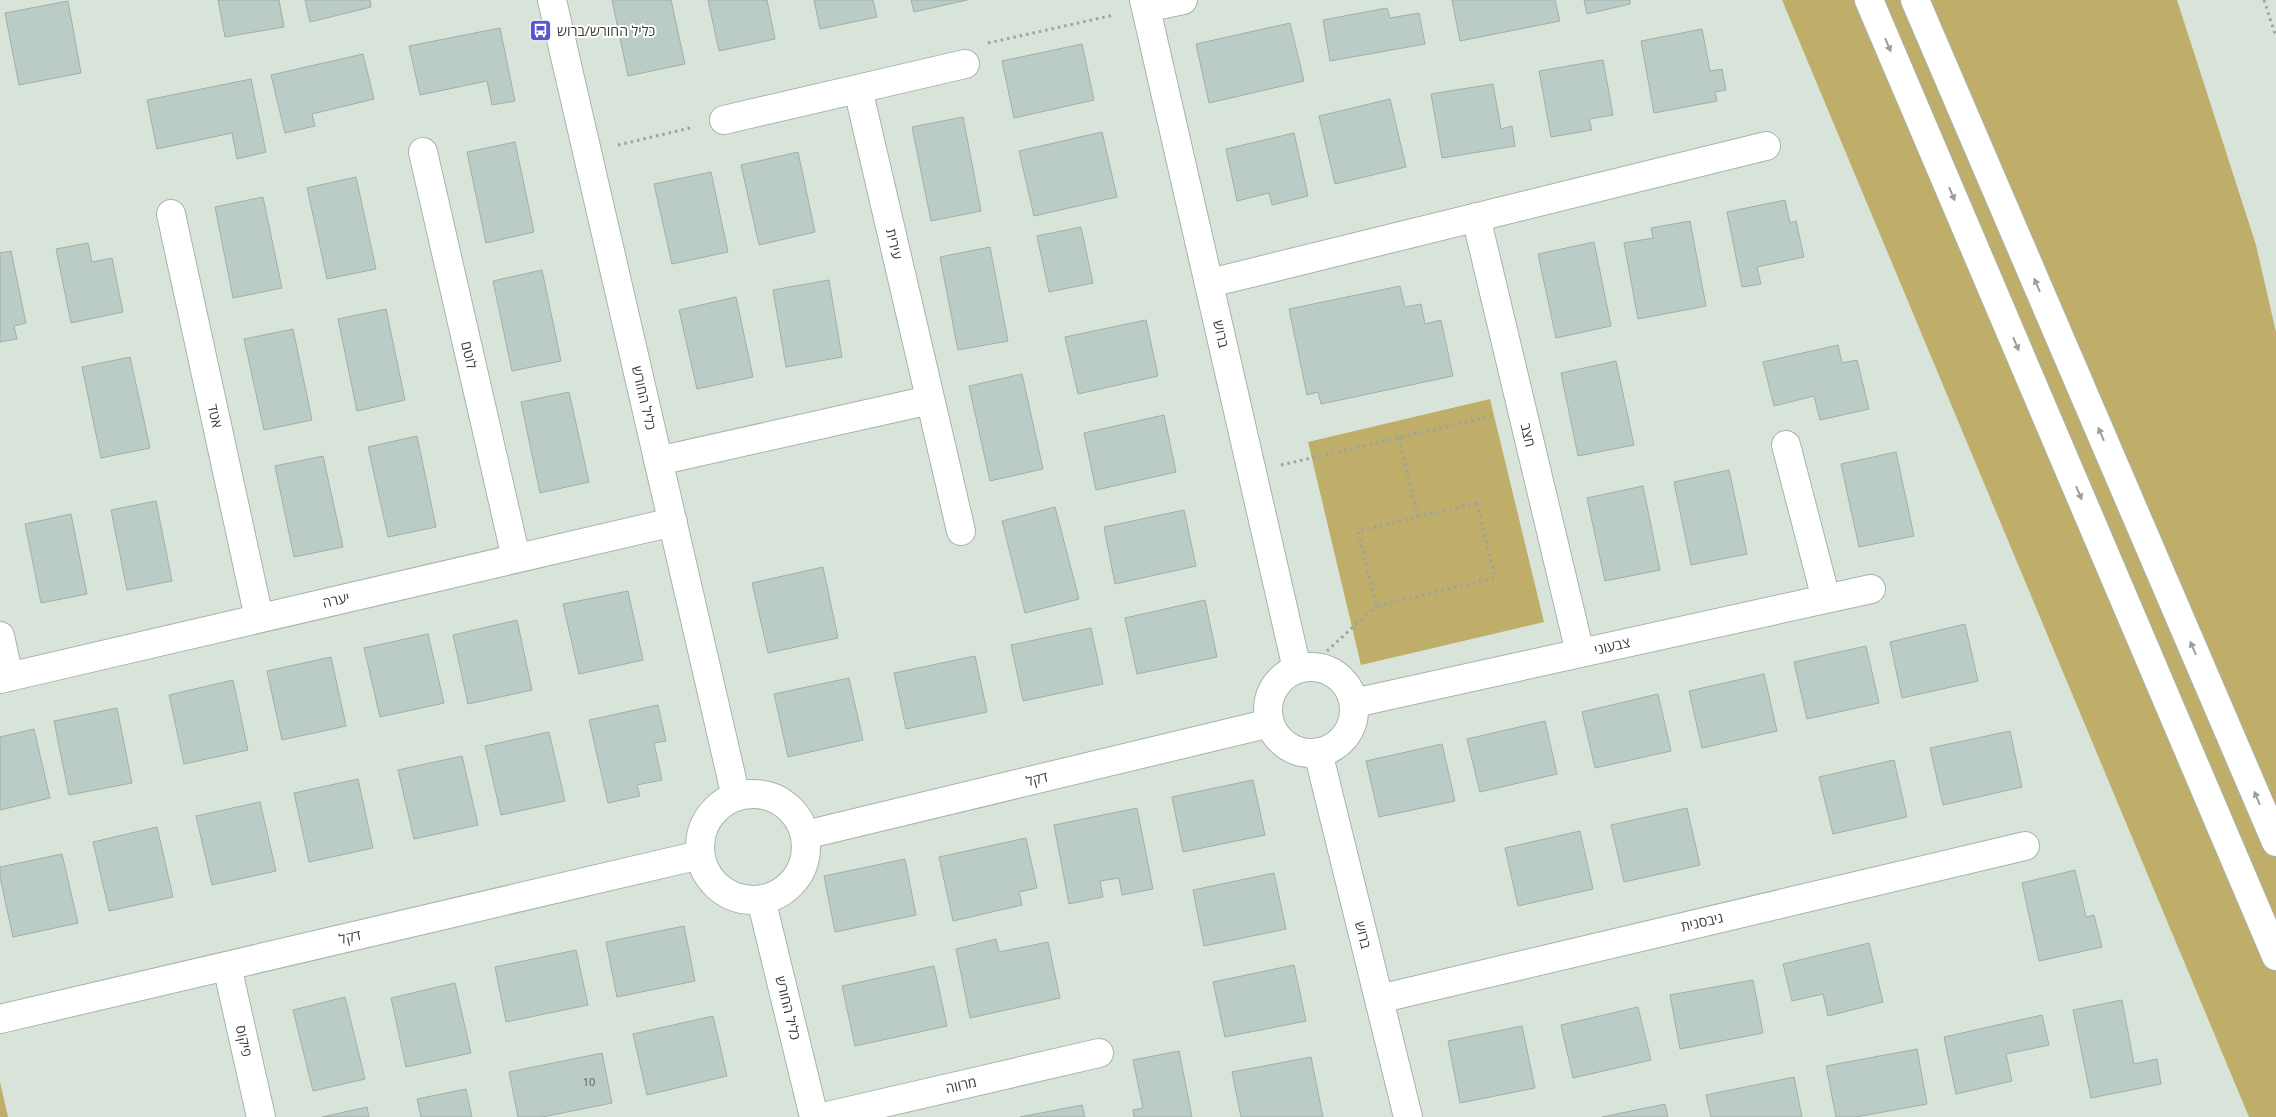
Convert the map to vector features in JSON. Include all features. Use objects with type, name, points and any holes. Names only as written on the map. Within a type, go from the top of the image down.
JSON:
[{"type":"street","name":"כליל החורש","points":[[552,0],[736,797]]},
{"type":"street","points":[[1145,4],[1183,0]]},
{"type":"street","points":[[1869,0],[2276,956]]},
{"type":"street","points":[[1915,0],[2276,842]]},
{"type":"street","name":"ברוש","points":[[1145,4],[1252,471],[1303,668]]},
{"type":"street","points":[[724,120],[965,64]]},
{"type":"street","name":"עירית","points":[[858,89],[961,531]]},
{"type":"street","points":[[1210,283],[1766,146]]},
{"type":"street","name":"לוטם","points":[[423,152],[516,558]]},
{"type":"street","name":"אטד","points":[[171,214],[259,618]]},
{"type":"street","name":"חצב","points":[[1476,217],[1580,653]]},
{"type":"street","points":[[658,461],[930,400]]},
{"type":"street","points":[[1786,445],[1826,599]]},
{"type":"street","name":"יערה","points":[[5,678],[672,522]]},
{"type":"street","name":"צבעוני","points":[[1354,703],[1871,589]]},
{"type":"street","points":[[0,636],[5,678]]},
{"type":"street","points":[[1303,668],[1324,669],[1336,675],[1346,684],[1354,703],[1353,717],[1346,735],[1336,745],[1318,752],[1297,751],[1285,745],[1276,735],[1270,723],[1268,703],[1272,690],[1280,679],[1303,668]]},
{"type":"street","name":"דקל","points":[[805,836],[1270,723]]},
{"type":"street","name":"ברוש","points":[[1318,752],[1408,1117]]},
{"type":"street","points":[[762,794],[777,800],[796,815],[805,836],[805,856],[796,878],[777,894],[761,899],[744,899],[722,890],[710,878],[700,855],[701,838],[706,823],[715,810],[736,797],[762,794]]},
{"type":"street","name":"גיבסנית","points":[[1379,999],[2025,846]]},
{"type":"street","name":"דקל","points":[[0,1019],[700,855]]},
{"type":"street","name":"כליל החורש","points":[[761,899],[814,1117]]},
{"type":"street","name":"פיקוס","points":[[227,966],[260,1117]]},
{"type":"street","name":"מרווה","points":[[823,1117],[1099,1053]]},
{"type":"path","points":[[2264,0],[2276,38]]},
{"type":"path","points":[[965,64],[972,47],[1145,4]]},
{"type":"path","points":[[587,152],[724,120]]},
{"type":"path","points":[[1252,471],[1522,409]]},
{"type":"path","points":[[1399,438],[1418,517]]},
{"type":"path","points":[[1303,668],[1376,606],[1495,578],[1477,503],[1358,531],[1376,606]]},
{"type":"shaded area","points":[[1782,0],[2177,0],[2256,245],[2276,332],[2276,1117],[2249,1117]]},
{"type":"shaded area","points":[[1490,399],[1544,622],[1361,665],[1308,442]]},
{"type":"shaded area","points":[[0,1082],[8,1117],[0,1117]]},
{"type":"building","points":[[218,0],[279,0],[284,27],[225,37]]},
{"type":"building","points":[[305,0],[370,0],[371,7],[310,22]]},
{"type":"building","points":[[612,0],[671,0],[685,64],[628,76]]},
{"type":"building","points":[[708,0],[767,0],[775,39],[719,51]]},
{"type":"building","points":[[814,0],[873,0],[877,17],[820,29]]},
{"type":"building","points":[[911,0],[967,0],[914,12]]},
{"type":"building","points":[[1452,0],[1555,0],[1560,21],[1460,41]]},
{"type":"building","points":[[1584,0],[1630,0],[1630,4],[1587,14]]},
{"type":"building","points":[[68,1],[81,73],[19,85],[5,13]]},
{"type":"building","points":[[1387,8],[1390,18],[1419,13],[1425,44],[1330,61],[1323,20]]},
{"type":"building","points":[[1290,23],[1304,81],[1209,103],[1196,44]]},
{"type":"building","points":[[500,28],[515,101],[492,105],[487,81],[420,95],[409,46]]},
{"type":"building","points":[[1702,29],[1710,71],[1722,69],[1726,90],[1715,92],[1717,101],[1654,113],[1641,41]]},
{"type":"building","points":[[1082,44],[1094,100],[1014,118],[1002,61]]},
{"type":"building","points":[[363,54],[374,99],[312,114],[315,126],[285,133],[271,75]]},
{"type":"building","points":[[1603,60],[1613,115],[1589,119],[1592,130],[1551,137],[1539,71]]},
{"type":"building","points":[[251,79],[266,152],[237,159],[232,133],[157,149],[147,100]]},
{"type":"building","points":[[1493,84],[1501,129],[1512,126],[1515,146],[1442,158],[1431,94]]},
{"type":"building","points":[[1390,99],[1406,167],[1335,184],[1319,116]]},
{"type":"building","points":[[963,117],[981,211],[931,221],[912,127]]},
{"type":"building","points":[[1102,132],[1117,197],[1034,216],[1019,151]]},
{"type":"building","points":[[1294,133],[1308,196],[1272,205],[1269,193],[1237,201],[1226,149]]},
{"type":"building","points":[[515,142],[534,232],[486,243],[467,152]]},
{"type":"building","points":[[798,152],[815,232],[759,245],[741,165]]},
{"type":"building","points":[[711,172],[728,252],[672,264],[654,184]]},
{"type":"building","points":[[356,177],[376,269],[327,279],[307,188]]},
{"type":"building","points":[[263,197],[282,288],[233,298],[215,207]]},
{"type":"building","points":[[1785,200],[1790,223],[1796,221],[1804,257],[1757,267],[1761,284],[1742,287],[1727,212]]},
{"type":"building","points":[[1690,221],[1706,306],[1638,319],[1624,243],[1653,238],[1651,228]]},
{"type":"building","points":[[1081,227],[1093,283],[1049,292],[1037,236]]},
{"type":"building","points":[[1594,242],[1611,326],[1556,338],[1538,254]]},
{"type":"building","points":[[88,243],[92,262],[112,258],[123,312],[71,323],[56,249]]},
{"type":"building","points":[[990,247],[1008,341],[958,350],[940,257]]},
{"type":"building","points":[[11,251],[26,323],[14,326],[17,339],[0,342],[0,253]]},
{"type":"building","points":[[542,270],[561,361],[512,371],[493,281]]},
{"type":"building","points":[[829,280],[842,357],[786,367],[773,290]]},
{"type":"building","points":[[1400,286],[1405,307],[1421,304],[1425,324],[1441,320],[1453,376],[1321,404],[1318,392],[1307,395],[1289,309]]},
{"type":"building","points":[[736,297],[753,377],[697,389],[679,310]]},
{"type":"building","points":[[386,309],[405,400],[357,411],[338,319]]},
{"type":"building","points":[[1146,320],[1158,376],[1078,394],[1065,337]]},
{"type":"building","points":[[293,329],[312,420],[264,430],[244,339]]},
{"type":"building","points":[[1838,345],[1842,363],[1857,360],[1869,409],[1820,420],[1814,396],[1774,406],[1763,362]]},
{"type":"building","points":[[130,357],[150,448],[101,458],[82,367]]},
{"type":"building","points":[[1616,361],[1634,445],[1578,456],[1561,373]]},
{"type":"building","points":[[1022,374],[1043,469],[990,481],[969,386]]},
{"type":"building","points":[[569,392],[589,482],[540,493],[521,402]]},
{"type":"building","points":[[1164,415],[1176,472],[1096,490],[1084,433]]},
{"type":"building","points":[[417,436],[436,527],[388,537],[368,447]]},
{"type":"building","points":[[1896,452],[1914,536],[1859,547],[1841,464]]},
{"type":"building","points":[[323,456],[343,547],[294,557],[275,466]]},
{"type":"building","points":[[1729,470],[1747,554],[1691,565],[1674,482]]},
{"type":"building","points":[[1643,486],[1660,570],[1605,581],[1587,498]]},
{"type":"building","points":[[156,501],[172,581],[127,590],[111,510]]},
{"type":"building","points":[[1055,507],[1079,599],[1025,613],[1002,521]]},
{"type":"building","points":[[1184,510],[1196,566],[1115,584],[1104,527]]},
{"type":"building","points":[[71,514],[87,594],[41,603],[25,524]]},
{"type":"building","points":[[823,567],[838,638],[768,653],[752,583]]},
{"type":"building","points":[[628,591],[643,660],[579,674],[563,604]]},
{"type":"building","points":[[1205,600],[1217,657],[1137,674],[1125,618]]},
{"type":"building","points":[[517,620],[532,690],[468,704],[453,635]]},
{"type":"building","points":[[1965,624],[1978,681],[1902,698],[1890,642]]},
{"type":"building","points":[[1091,628],[1103,684],[1023,701],[1011,645]]},
{"type":"building","points":[[428,634],[444,703],[380,717],[364,648]]},
{"type":"building","points":[[1866,646],[1879,703],[1807,719],[1794,662]]},
{"type":"building","points":[[975,656],[987,712],[906,729],[894,673]]},
{"type":"building","points":[[331,657],[346,726],[282,740],[267,671]]},
{"type":"building","points":[[1764,674],[1777,731],[1702,748],[1689,691]]},
{"type":"building","points":[[849,678],[863,740],[788,757],[774,694]]},
{"type":"building","points":[[233,680],[248,750],[184,764],[169,695]]},
{"type":"building","points":[[1658,694],[1671,751],[1595,768],[1582,712]]},
{"type":"building","points":[[658,705],[666,741],[654,743],[662,780],[637,785],[640,796],[608,803],[589,720]]},
{"type":"building","points":[[117,708],[132,783],[69,795],[54,721]]},
{"type":"building","points":[[1545,721],[1557,774],[1480,792],[1467,739]]},
{"type":"building","points":[[34,729],[50,798],[0,810],[0,737]]},
{"type":"building","points":[[2010,731],[2022,787],[1943,805],[1930,748]]},
{"type":"building","points":[[549,732],[565,801],[501,815],[485,746]]},
{"type":"building","points":[[1442,744],[1455,801],[1379,817],[1366,761]]},
{"type":"building","points":[[462,756],[478,825],[414,839],[398,770]]},
{"type":"building","points":[[1894,760],[1907,817],[1833,834],[1819,777]]},
{"type":"building","points":[[358,779],[373,848],[309,862],[294,793]]},
{"type":"building","points":[[1253,780],[1265,835],[1183,852],[1172,797]]},
{"type":"building","points":[[260,802],[276,871],[212,885],[196,816]]},
{"type":"building","points":[[1137,808],[1153,889],[1122,895],[1119,878],[1100,881],[1103,897],[1069,904],[1054,825]]},
{"type":"building","points":[[1687,808],[1700,865],[1624,882],[1611,825]]},
{"type":"building","points":[[157,827],[173,897],[109,911],[93,842]]},
{"type":"building","points":[[1580,831],[1593,889],[1518,906],[1505,848]]},
{"type":"building","points":[[1026,838],[1037,888],[1019,892],[1022,905],[953,921],[939,857]]},
{"type":"building","points":[[62,854],[78,923],[13,937],[0,877],[0,867]]},
{"type":"building","points":[[905,859],[916,915],[835,932],[824,876]]},
{"type":"building","points":[[2075,870],[2086,917],[2094,915],[2102,947],[2039,961],[2022,883]]},
{"type":"building","points":[[1274,873],[1286,929],[1204,946],[1193,890]]},
{"type":"building","points":[[684,926],[695,981],[617,997],[606,942]]},
{"type":"building","points":[[996,939],[999,952],[1048,942],[1060,998],[970,1018],[956,949]]},
{"type":"building","points":[[1869,943],[1883,1002],[1828,1016],[1823,994],[1792,1001],[1783,964]]},
{"type":"building","points":[[576,950],[588,1005],[506,1022],[495,967]]},
{"type":"building","points":[[1294,965],[1306,1021],[1225,1037],[1213,982]]},
{"type":"building","points":[[934,966],[947,1026],[855,1046],[842,986]]},
{"type":"building","points":[[1753,980],[1763,1033],[1680,1049],[1670,995]]},
{"type":"building","points":[[455,983],[471,1053],[406,1067],[391,998]]},
{"type":"building","points":[[345,997],[365,1079],[313,1091],[293,1010]]},
{"type":"building","points":[[2122,1000],[2134,1064],[2157,1059],[2161,1084],[2091,1098],[2073,1010]]},
{"type":"building","points":[[1638,1007],[1651,1060],[1573,1078],[1561,1025]]},
{"type":"building","points":[[2042,1015],[2049,1045],[2006,1054],[2012,1081],[1956,1094],[1944,1037]]},
{"type":"building","points":[[713,1016],[727,1076],[647,1095],[633,1034]]},
{"type":"building","points":[[1522,1026],[1535,1088],[1460,1103],[1448,1041]]},
{"type":"building","points":[[1917,1049],[1927,1104],[1856,1117],[1836,1117],[1826,1066]]},
{"type":"building","points":[[1179,1051],[1192,1117],[1134,1117],[1133,1110],[1143,1108],[1133,1060]]},
{"type":"building","points":[[602,1053],[612,1103],[542,1117],[518,1117],[509,1072]]},
{"type":"building","points":[[1311,1057],[1323,1117],[1241,1117],[1232,1072]]},
{"type":"building","points":[[1794,1077],[1802,1117],[1711,1117],[1706,1095]]},
{"type":"building","points":[[466,1089],[472,1117],[421,1117],[417,1099]]},
{"type":"building","points":[[1665,1104],[1668,1117],[1602,1117]]},
{"type":"building","points":[[1082,1105],[1085,1117],[1020,1117]]},
{"type":"building","points":[[367,1107],[369,1117],[322,1117]]},
{"type":"place","name":"כליל החורש/ברוש","points":[[541,31]]}]
